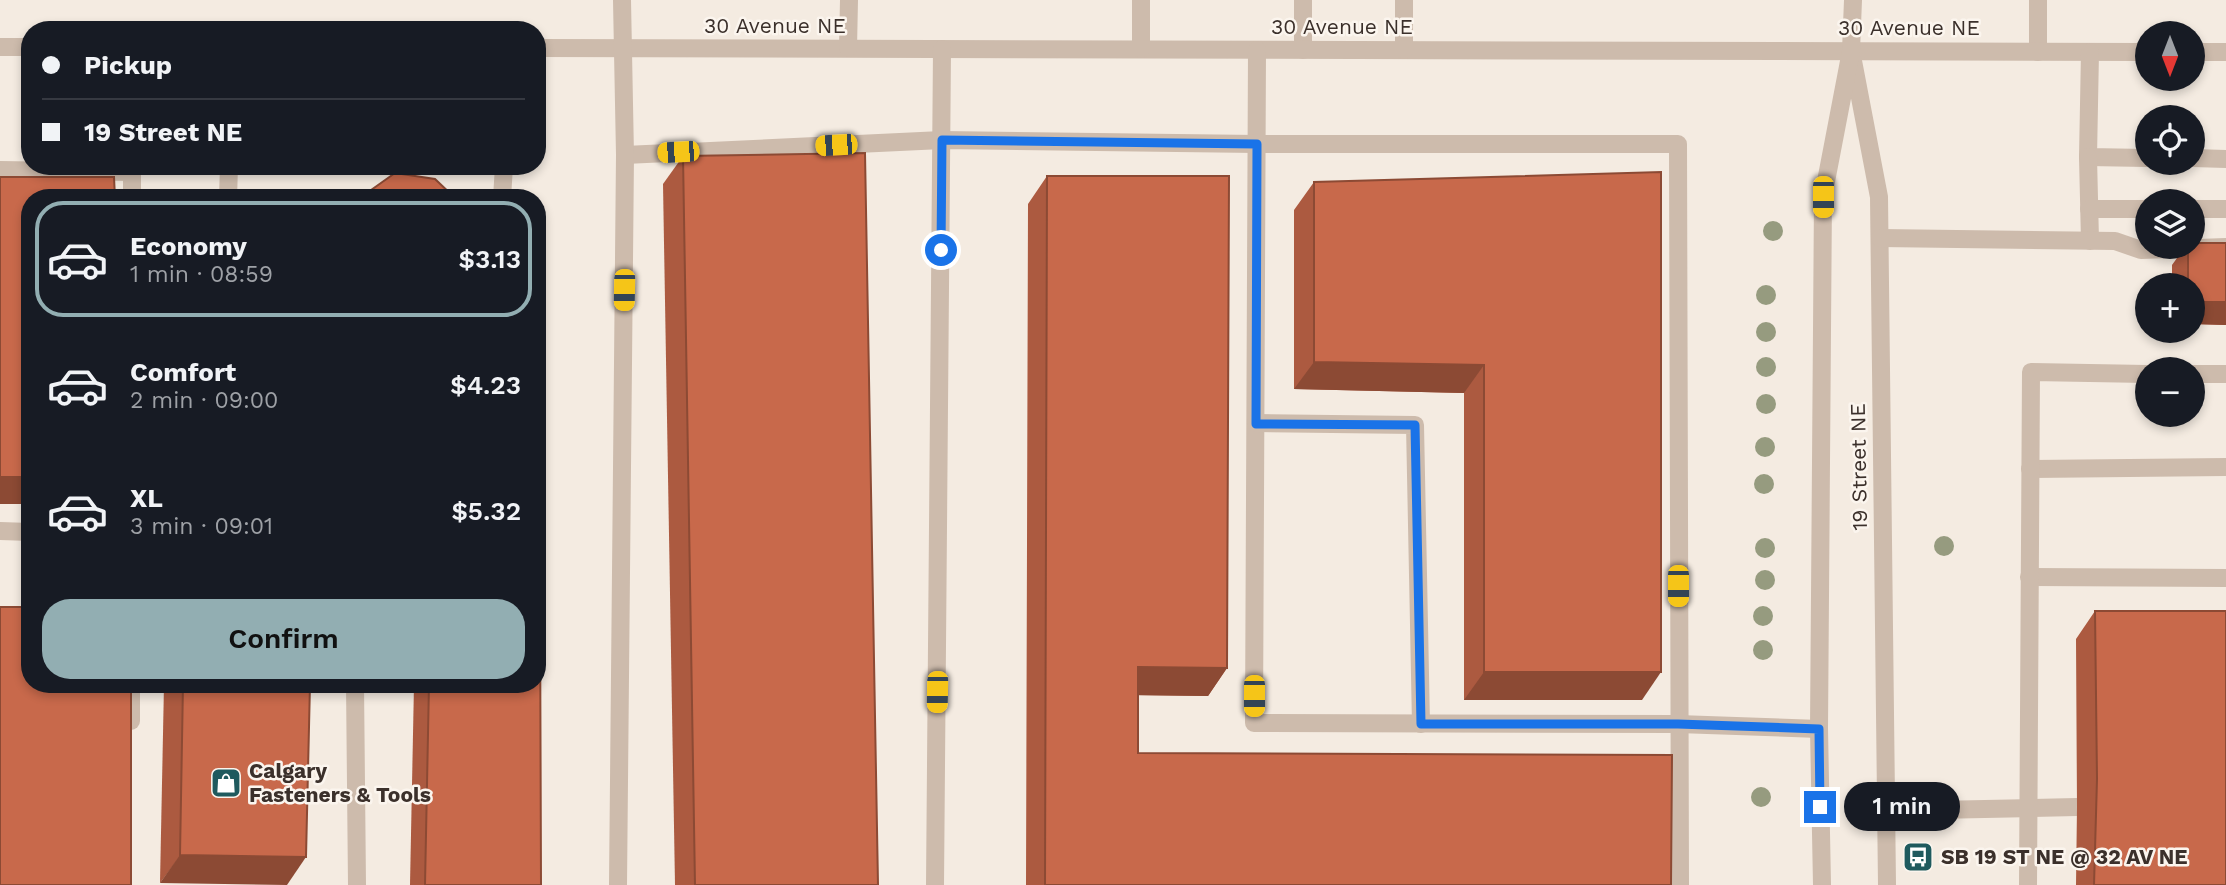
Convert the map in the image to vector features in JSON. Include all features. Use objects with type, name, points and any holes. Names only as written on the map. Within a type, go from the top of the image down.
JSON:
[{"type":"street","points":[[618,885],[625,155],[622,0]]},
{"type":"street","points":[[848,48],[849,0]]},
{"type":"street","points":[[1141,0],[1141,49]]},
{"type":"street","points":[[1303,0],[1303,50]]},
{"type":"street","points":[[1404,0],[1404,50]]},
{"type":"street","name":"19 Street NE","points":[[1822,885],[1819,729],[1823,197],[1851,51],[1853,0]]},
{"type":"street","points":[[2038,0],[2038,52]]},
{"type":"street","points":[[0,47],[21,47]]},
{"type":"street","name":"30 Avenue NE","points":[[546,48],[2135,52]]},
{"type":"street","points":[[935,885],[942,49]]},
{"type":"street","points":[[1257,50],[1254,723],[1678,724],[1819,729]]},
{"type":"street","name":"19 Street NE","points":[[1851,51],[1879,197],[1887,885]]},
{"type":"street","points":[[2090,52],[2090,241]]},
{"type":"street","points":[[2205,52],[2226,52]]},
{"type":"street","points":[[625,155],[942,140],[1257,144],[1678,144],[1680,885]]},
{"type":"street","points":[[2088,157],[2135,158]]},
{"type":"street","points":[[2205,158],[2226,159]]},
{"type":"street","points":[[0,170],[21,170]]},
{"type":"street","points":[[2089,209],[2135,209]]},
{"type":"street","points":[[2205,209],[2226,209]]},
{"type":"street","points":[[1880,238],[2115,241],[2141,250],[2226,247]]},
{"type":"street","points":[[2028,885],[2031,372],[2135,374]]},
{"type":"street","points":[[2205,374],[2226,374]]},
{"type":"street","points":[[1256,424],[1415,425],[1421,724]]},
{"type":"street","points":[[2030,469],[2226,467]]},
{"type":"street","points":[[0,531],[21,532]]},
{"type":"street","points":[[2029,577],[2226,578]]},
{"type":"street","points":[[130,738],[131,693]]},
{"type":"street","points":[[355,693],[357,885]]},
{"type":"street","points":[[1886,811],[2077,807]]},
{"type":"building","points":[[865,153],[878,885],[695,885],[683,156]]},
{"type":"building","points":[[1661,172],[1661,672],[1484,672],[1484,365],[1314,362],[1314,182]]},
{"type":"building","points":[[392,175],[408,175],[435,179],[446,189],[372,189]]},
{"type":"building","points":[[1047,176],[1229,176],[1227,668],[1138,667],[1138,753],[1672,755],[1671,885],[1045,885]]},
{"type":"building","points":[[0,177],[114,177],[115,189],[21,189],[21,477],[0,477]]},
{"type":"building","points":[[2205,243],[2226,243],[2226,302],[2205,302],[2205,273],[2188,273],[2188,259],[2205,259]]},
{"type":"building","points":[[0,607],[21,607],[21,693],[131,693],[131,885],[0,885]]},
{"type":"building","points":[[2095,611],[2226,611],[2226,885],[2094,885],[2097,779]]},
{"type":"building","name":"Calgary Fasteners & Tools","points":[[183,693],[310,693],[306,857],[180,855]]},
{"type":"building","points":[[429,693],[540,693],[541,885],[425,885]]},
{"type":"place","name":"Calgary Fasteners & Tools","points":[[226,783]]},
{"type":"place","name":"SB 19 ST NE @ 32 AV NE","points":[[1918,857]]},
{"type":"route","points":[[941,250],[942,140],[1257,144],[1256,424],[1415,425],[1421,724],[1678,724],[1819,729],[1820,807]]}]
